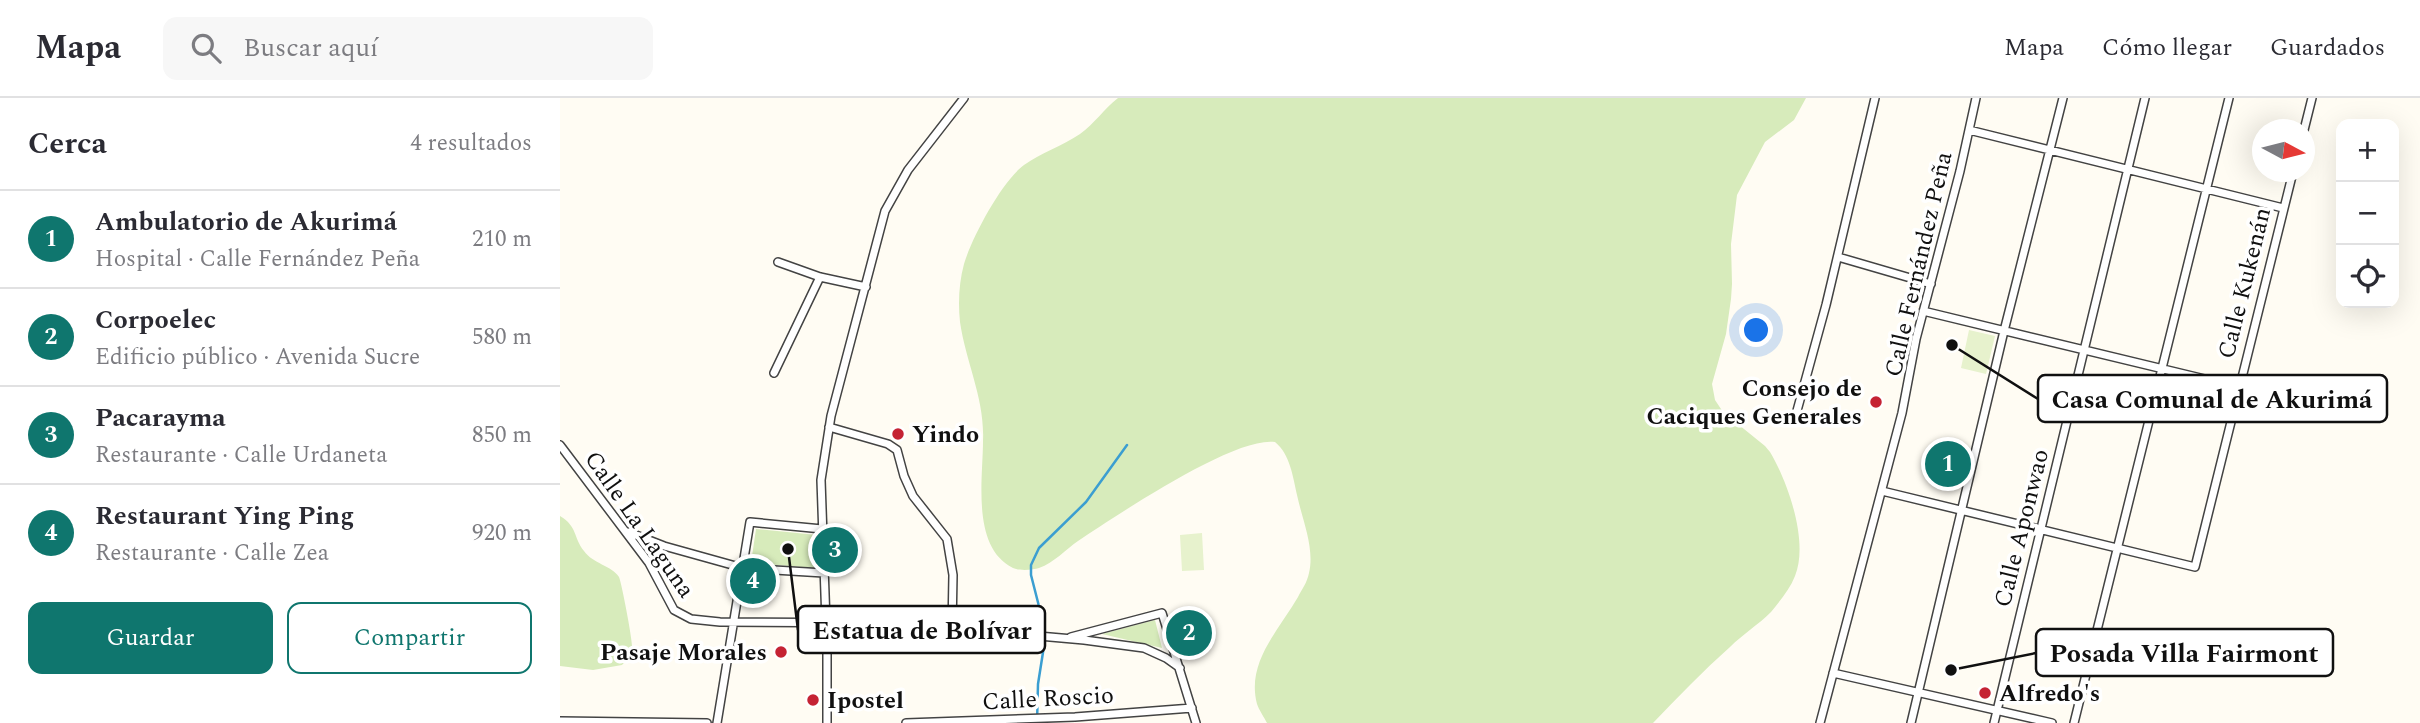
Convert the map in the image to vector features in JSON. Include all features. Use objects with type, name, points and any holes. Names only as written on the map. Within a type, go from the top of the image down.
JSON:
[{"type":"street","points":[[827,723],[822,467],[829,428],[885,211],[908,170],[964,98]]},
{"type":"street","points":[[1795,418],[1838,257],[1875,98]]},
{"type":"street","name":"Calle Fernández Peña","points":[[1820,723],[1906,396],[1923,311],[1976,98]]},
{"type":"street","points":[[1911,723],[1960,510],[2063,98]]},
{"type":"street","name":"Calle Aponwao","points":[[1994,723],[2145,98]]},
{"type":"street","points":[[2074,723],[2229,98]]},
{"type":"street","points":[[2307,119],[2312,98]]},
{"type":"street","points":[[1969,130],[2283,208]]},
{"type":"street","name":"Calle Kukenán","points":[[2117,548],[2195,567],[2290,182]]},
{"type":"street","points":[[1838,257],[1931,284]]},
{"type":"street","points":[[778,262],[820,277],[866,287]]},
{"type":"street","points":[[774,373],[820,277]]},
{"type":"street","points":[[1923,311],[2238,387]]},
{"type":"street","points":[[829,428],[888,443],[897,450],[904,476],[914,496],[947,539],[953,575],[952,629]]},
{"type":"street","name":"Calle La Laguna","points":[[560,445],[649,563],[667,599],[680,614],[701,621],[890,623],[1064,639],[1144,648],[1180,668]]},
{"type":"street","points":[[1882,491],[2117,548]]},
{"type":"street","points":[[717,723],[750,522],[822,528]]},
{"type":"street","points":[[626,531],[664,546],[743,568],[824,573]]},
{"type":"street","points":[[1064,639],[1162,613],[1196,723]]},
{"type":"street","points":[[1833,673],[2052,723]]},
{"type":"street","name":"Calle Roscio","points":[[906,723],[1033,719],[1192,708]]},
{"type":"street","points":[[560,721],[707,723]]},
{"type":"green space","points":[[1118,98],[1806,98],[1794,120],[1765,142],[1737,195],[1731,244],[1731,299],[1726,334],[1712,384],[1715,400],[1723,412],[1770,452],[1790,495],[1800,547],[1799,562],[1788,590],[1771,612],[1710,665],[1653,723],[1267,723],[1257,704],[1256,674],[1266,647],[1306,583],[1310,563],[1309,544],[1292,473],[1284,453],[1275,442],[1232,451],[1175,480],[1119,514],[1044,566],[1019,570],[1013,568],[1000,558],[991,545],[982,511],[983,426],[959,315],[964,264],[989,210],[1015,173],[1024,165],[1080,134]]},
{"type":"green space","points":[[1969,330],[1995,336],[1986,374],[1961,368]]},
{"type":"green space","points":[[560,516],[573,528],[588,555],[619,577],[632,647],[630,655],[622,665],[593,670],[560,666]]},
{"type":"green space","points":[[756,529],[817,535],[814,568],[751,563]]},
{"type":"green space","points":[[1202,533],[1204,570],[1182,571],[1180,535]]},
{"type":"green space","points":[[1155,620],[1162,648],[1102,634]]},
{"type":"waterway","points":[[1037,723],[1038,684],[1044,646],[1043,622],[1031,565],[1039,548],[1086,502],[1127,445]]},
{"type":"place","name":"Casa Comunal de Akurimá","points":[[1952,345]]},
{"type":"place","name":"Consejo de Caciques Generales","points":[[1876,402]]},
{"type":"place","name":"Yindo","points":[[898,434]]},
{"type":"place","name":"Ambulatorio de Akurimá","points":[[1948,464]]},
{"type":"place","name":"Estatua de Bolívar","points":[[788,549]]},
{"type":"place","name":"Pacarayma","points":[[835,550]]},
{"type":"place","name":"Restaurant Ying Ping","points":[[753,581]]},
{"type":"place","name":"Corpoelec","points":[[1189,633]]},
{"type":"place","name":"Pasaje Morales","points":[[781,652]]},
{"type":"place","name":"Posada Villa Fairmont","points":[[1951,670]]},
{"type":"place","name":"Alfredo's","points":[[1985,693]]},
{"type":"place","name":"Ipostel","points":[[813,700]]}]
